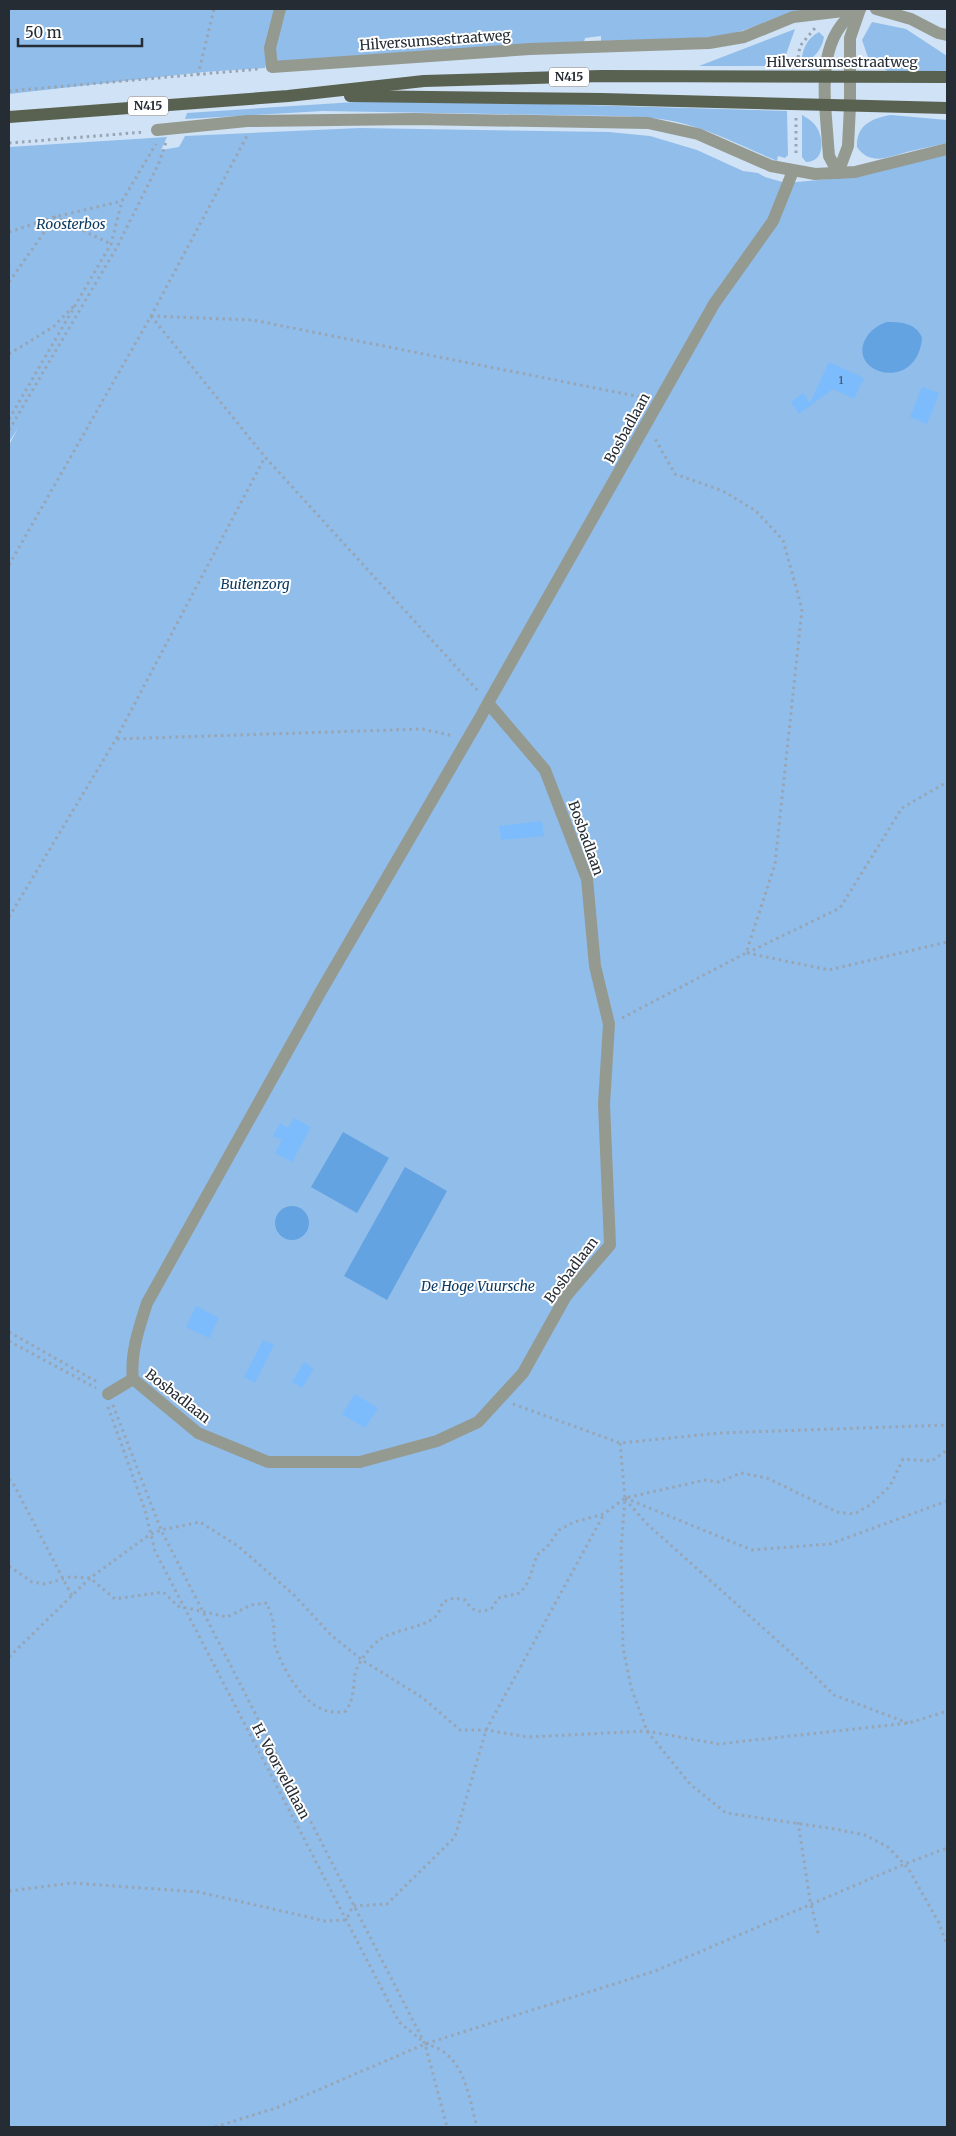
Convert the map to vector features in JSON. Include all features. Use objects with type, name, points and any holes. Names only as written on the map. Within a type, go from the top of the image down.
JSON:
[{"type":"main road","name":"Hilversumsestraatweg","points":[[9,117],[288,96],[424,81],[601,76],[947,77]]},
{"type":"main road","name":"Hilversumsestraatweg","points":[[288,96],[602,99],[947,108]]},
{"type":"street","points":[[272,67],[270,48],[280,9]]},
{"type":"street","points":[[860,9],[851,31],[848,146],[838,173],[829,156],[826,106],[827,53],[839,25],[860,9]]},
{"type":"street","name":"Hilversumsestraatweg","points":[[272,67],[530,49],[709,43],[744,37],[793,17],[860,9]]},
{"type":"street","points":[[876,9],[911,19],[938,33],[947,35]]},
{"type":"street","points":[[161,130],[247,120],[414,119],[648,123],[698,134],[771,166],[815,174],[855,172],[947,149]]},
{"type":"street","name":"Bosbadlaan","points":[[133,1379],[133,1356],[147,1303],[326,983],[488,703],[714,304],[773,221],[793,171]]},
{"type":"street","name":"Bosbadlaan","points":[[133,1379],[198,1433],[268,1462],[360,1462],[437,1442],[478,1422],[523,1373],[566,1296],[610,1245],[604,1104],[609,1024],[595,966],[587,879],[545,770],[488,703]]},
{"type":"street","name":"Bosbadlaan","points":[[108,1394],[133,1379]]},
{"type":"path","points":[[198,75],[214,9]]},
{"type":"path","points":[[9,91],[272,67]]},
{"type":"path","points":[[9,565],[151,316],[248,135],[247,120]]},
{"type":"path","points":[[9,143],[161,130]]},
{"type":"path","points":[[9,419],[112,244],[122,201],[158,141],[161,130]]},
{"type":"path","points":[[9,430],[117,247],[159,163],[167,140],[161,130]]},
{"type":"path","points":[[9,232],[122,201]]},
{"type":"path","points":[[55,218],[112,244]]},
{"type":"path","points":[[9,282],[55,218]]},
{"type":"path","points":[[9,354],[53,327],[79,301]]},
{"type":"path","points":[[151,316],[252,320],[660,401]]},
{"type":"path","points":[[151,316],[265,457],[488,703]]},
{"type":"path","points":[[647,423],[675,474],[723,491],[756,511],[783,540],[802,609],[775,864],[746,953]]},
{"type":"path","points":[[9,917],[116,739],[265,457]]},
{"type":"path","points":[[116,739],[422,728],[467,739]]},
{"type":"path","points":[[609,1024],[746,953],[840,908],[902,808],[947,782]]},
{"type":"path","points":[[746,953],[829,970],[947,942]]},
{"type":"path","points":[[9,1332],[98,1381],[108,1394],[161,1530],[425,2044],[447,2127]]},
{"type":"path","points":[[9,1341],[108,1394]]},
{"type":"path","name":"H. Voorveldlaan","points":[[108,1394],[109,1412],[145,1510],[149,1535],[183,1608],[400,2025],[425,2044],[436,2046],[448,2054],[462,2072],[477,2127]]},
{"type":"path","points":[[499,1398],[620,1443],[720,1433],[947,1425]]},
{"type":"path","points":[[620,1443],[625,1498],[621,1550],[623,1648],[631,1686],[648,1731],[690,1784],[726,1813],[798,1822],[865,1835],[888,1847],[905,1864],[939,1923],[947,1945]]},
{"type":"path","points":[[9,1566],[32,1582],[45,1584],[63,1579],[90,1578],[115,1599],[163,1592],[178,1606],[183,1608],[202,1610],[227,1617],[251,1605],[267,1603],[273,1621],[276,1647],[287,1672],[298,1689],[316,1707],[335,1714],[346,1711],[352,1701],[356,1673],[362,1660],[378,1641],[396,1631],[423,1623],[436,1616],[443,1602],[454,1598],[465,1600],[471,1609],[482,1613],[492,1608],[498,1598],[520,1593],[528,1582],[537,1556],[547,1547],[559,1530],[574,1522],[604,1514],[625,1498],[705,1480],[719,1482],[741,1473],[767,1478],[837,1512],[854,1514],[870,1505],[890,1486],[903,1458],[932,1461],[947,1450]]},
{"type":"path","points":[[9,1479],[14,1485],[72,1596]]},
{"type":"path","points":[[625,1498],[752,1550],[830,1544],[947,1501]]},
{"type":"path","points":[[625,1498],[646,1523],[790,1652],[834,1695],[909,1723]]},
{"type":"path","points":[[353,1906],[387,1904],[455,1837],[486,1730],[604,1514]]},
{"type":"path","points":[[9,1657],[90,1578],[149,1535],[161,1530],[200,1522],[238,1546],[294,1595],[331,1635],[362,1660],[423,1698],[460,1730],[486,1730],[528,1737],[648,1731],[718,1744],[909,1723],[947,1712]]},
{"type":"path","points":[[798,1822],[811,1904],[819,1936]]},
{"type":"path","points":[[215,2127],[276,2108],[425,2044],[655,1971],[905,1864],[947,1848]]},
{"type":"path","points":[[9,1891],[72,1883],[199,1892],[325,1921],[346,1920],[353,1906]]},
{"type":"green space","points":[[9,9],[807,9],[788,13],[735,33],[703,38],[601,41],[601,36],[585,38],[584,42],[266,65],[265,68],[204,72],[9,94]]},
{"type":"green space","points":[[872,22],[906,29],[947,56],[947,74],[889,72],[868,57],[862,40]]},
{"type":"green space","points":[[795,29],[782,66],[699,66]]},
{"type":"green space","points":[[819,32],[824,37],[819,50],[813,57],[801,65],[802,54],[806,46],[811,38]]},
{"type":"green space","points":[[355,102],[479,102],[787,111],[788,155],[785,158],[778,156],[777,161],[690,125],[643,117],[323,111],[185,119],[187,113]]},
{"type":"green space","points":[[802,115],[815,125],[821,142],[820,153],[817,158],[806,162],[802,157]]},
{"type":"green space","points":[[891,115],[947,120],[947,143],[889,157],[875,159],[869,157],[857,147],[859,133],[866,124],[878,118]]},
{"type":"green space","name":"De Hoge Vuursche","points":[[360,128],[609,132],[650,136],[697,150],[743,171],[758,173],[786,183],[862,176],[947,154],[947,2127],[9,2127],[9,445],[18,428],[9,442],[9,147],[167,137],[161,150],[179,147],[185,136]]},
{"type":"shaded area","points":[[887,322],[908,324],[916,329],[922,338],[918,355],[909,366],[898,372],[886,373],[875,369],[867,363],[863,354],[864,342],[870,332]]},
{"type":"shaded area","points":[[343,1132],[389,1158],[357,1213],[311,1187]]},
{"type":"shaded area","points":[[405,1167],[447,1191],[387,1300],[344,1276]]},
{"type":"shaded area","points":[[292,1206],[299,1207],[304,1211],[308,1216],[308,1230],[304,1235],[299,1239],[292,1240],[285,1239],[280,1235],[276,1230],[275,1223],[276,1216],[280,1211],[285,1207]]},
{"type":"building","points":[[829,362],[864,378],[854,399],[833,389],[799,414],[791,402],[803,393],[810,403]]},
{"type":"building","points":[[922,387],[939,393],[927,424],[910,417]]},
{"type":"building","points":[[542,821],[544,836],[501,840],[499,826]]},
{"type":"building","points":[[294,1118],[311,1127],[292,1162],[275,1153],[282,1140],[273,1136],[280,1123],[288,1128]]},
{"type":"building","points":[[196,1306],[219,1318],[209,1338],[186,1327]]},
{"type":"building","points":[[263,1340],[274,1345],[255,1383],[244,1377]]},
{"type":"building","points":[[304,1362],[314,1369],[302,1388],[292,1382]]},
{"type":"building","points":[[355,1394],[378,1408],[365,1428],[342,1414]]},
{"type":"park label","name":"Roosterbos","points":[[71,224]]},
{"type":"park label","name":"Buitenzorg","points":[[255,584]]}]
